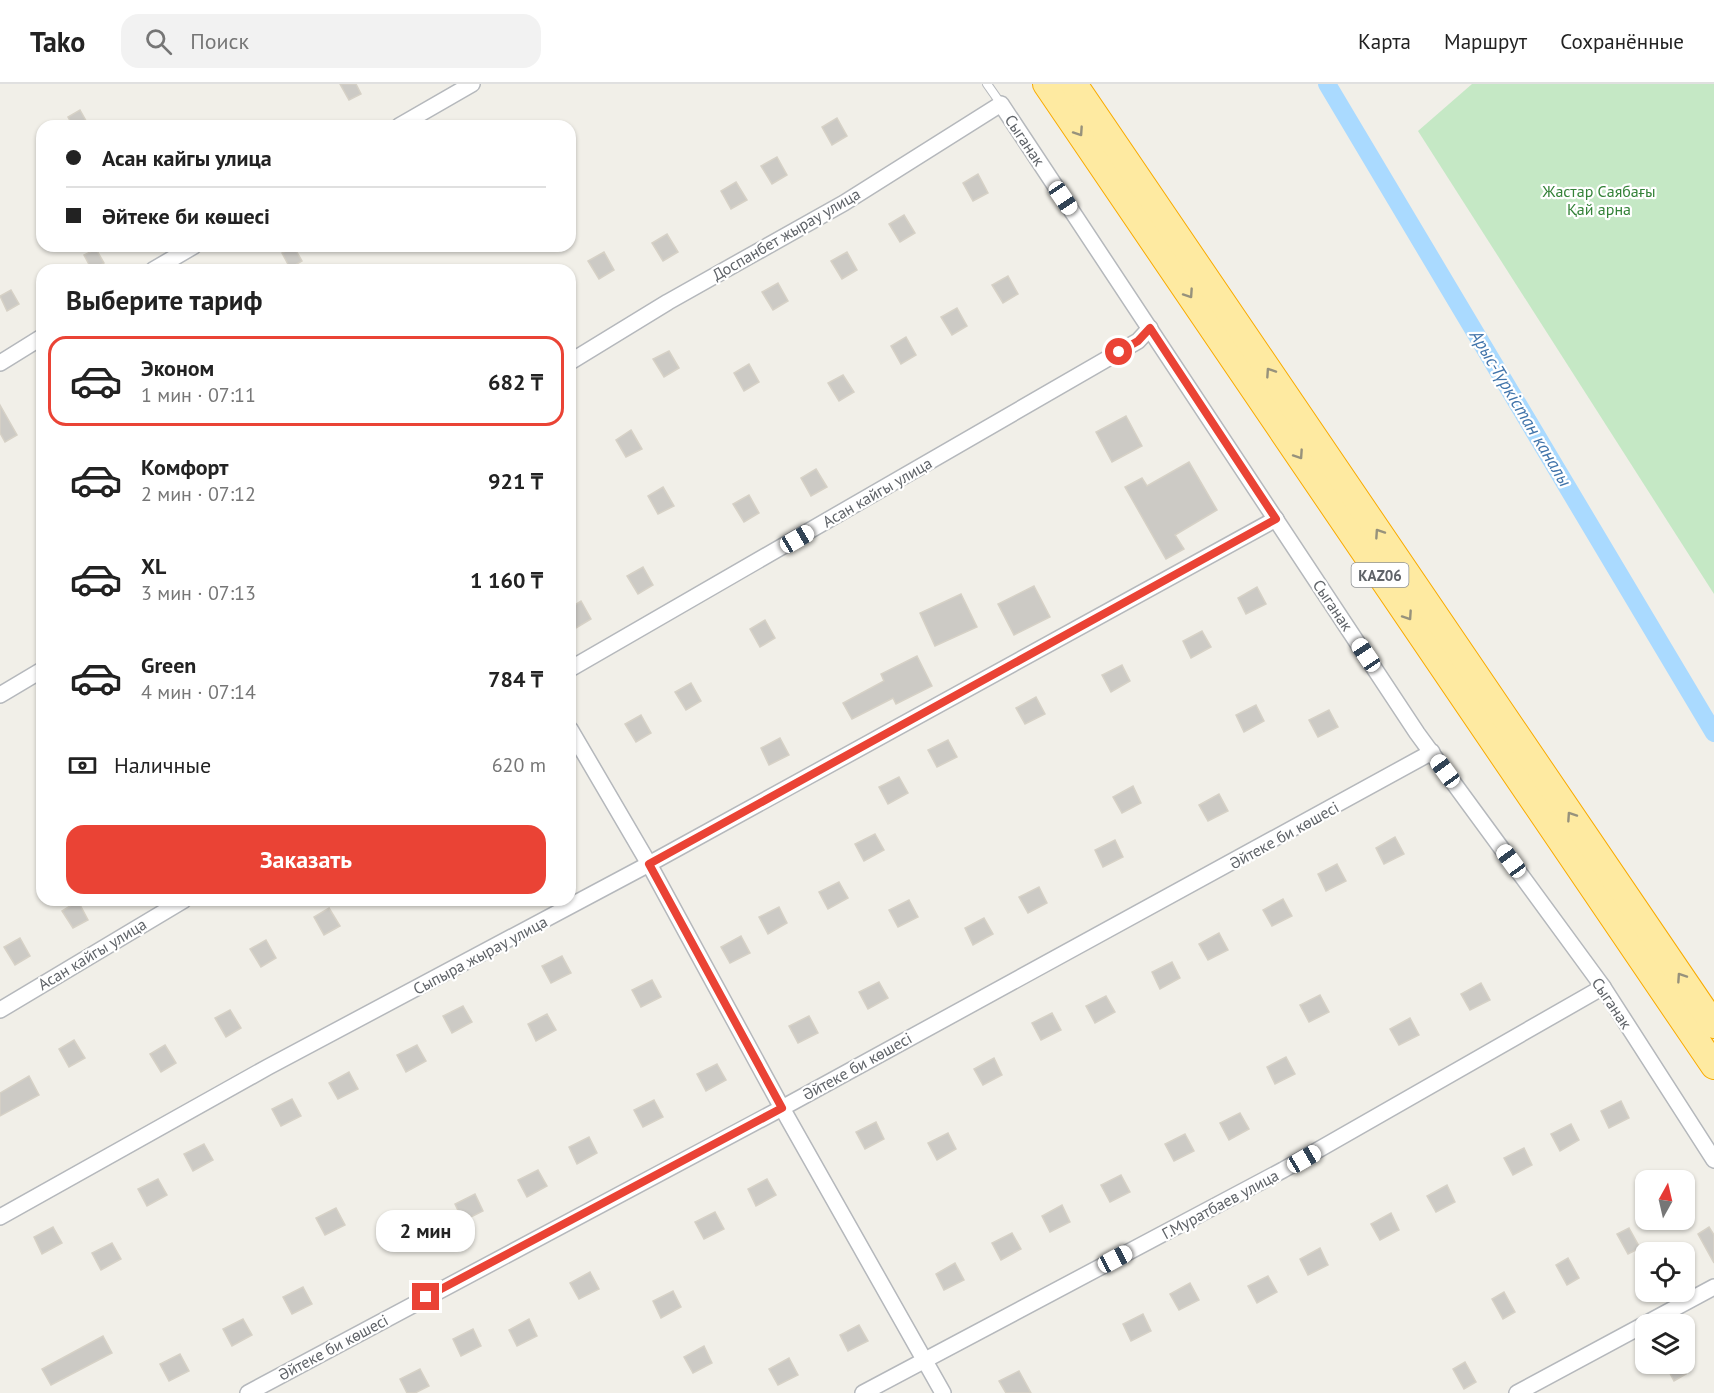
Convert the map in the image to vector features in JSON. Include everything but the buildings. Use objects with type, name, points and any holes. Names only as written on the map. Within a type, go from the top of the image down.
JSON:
[{"type":"highway","name":"KАZ06","points":[[1046,84],[1714,1066]]},
{"type":"highway","name":"KАZ06","points":[[1074,84],[1714,1025]]},
{"type":"street","points":[[409,120],[472,84]]},
{"type":"street","name":"Сыганак","points":[[1001,104],[1432,753],[1603,987],[1714,1160]]},
{"type":"street","name":"Доспанбет жырау улица","points":[[576,358],[668,302],[844,203],[1001,104]]},
{"type":"street","points":[[163,264],[184,252]]},
{"type":"street","name":"Асан кайгы улица","points":[[576,666],[1128,346],[1150,328]]},
{"type":"street","points":[[0,363],[36,341]]},
{"type":"street","name":"Сыпыра жырау улица","points":[[576,903],[1276,519]]},
{"type":"street","points":[[0,695],[36,674]]},
{"type":"street","points":[[576,739],[649,864],[782,1108],[943,1393]]},
{"type":"street","name":"Әйтеке би көшесі","points":[[248,1393],[782,1108],[1432,753]]},
{"type":"street","name":"Асан кайгы улица","points":[[0,1010],[174,906]]},
{"type":"street","name":"Сыпыра жырау улица","points":[[0,1217],[268,1068],[571,906]]},
{"type":"street","name":"Г.Муратбаев улица","points":[[863,1393],[1283,1170],[1603,987]]},
{"type":"street","points":[[1517,1393],[1714,1287]]},
{"type":"lane","points":[[987,84],[1001,104]]},
{"type":"green space","name":"Жастар Саябағы Қай арна","points":[[1472,84],[1714,84],[1714,594],[1418,131]]},
{"type":"waterway","name":"Арыс-Түркістан каналы","points":[[1327,84],[1714,733]]},
{"type":"route","points":[[426,1297],[782,1108],[649,864],[1276,519],[1150,328],[1138,341],[1119,352]]}]
